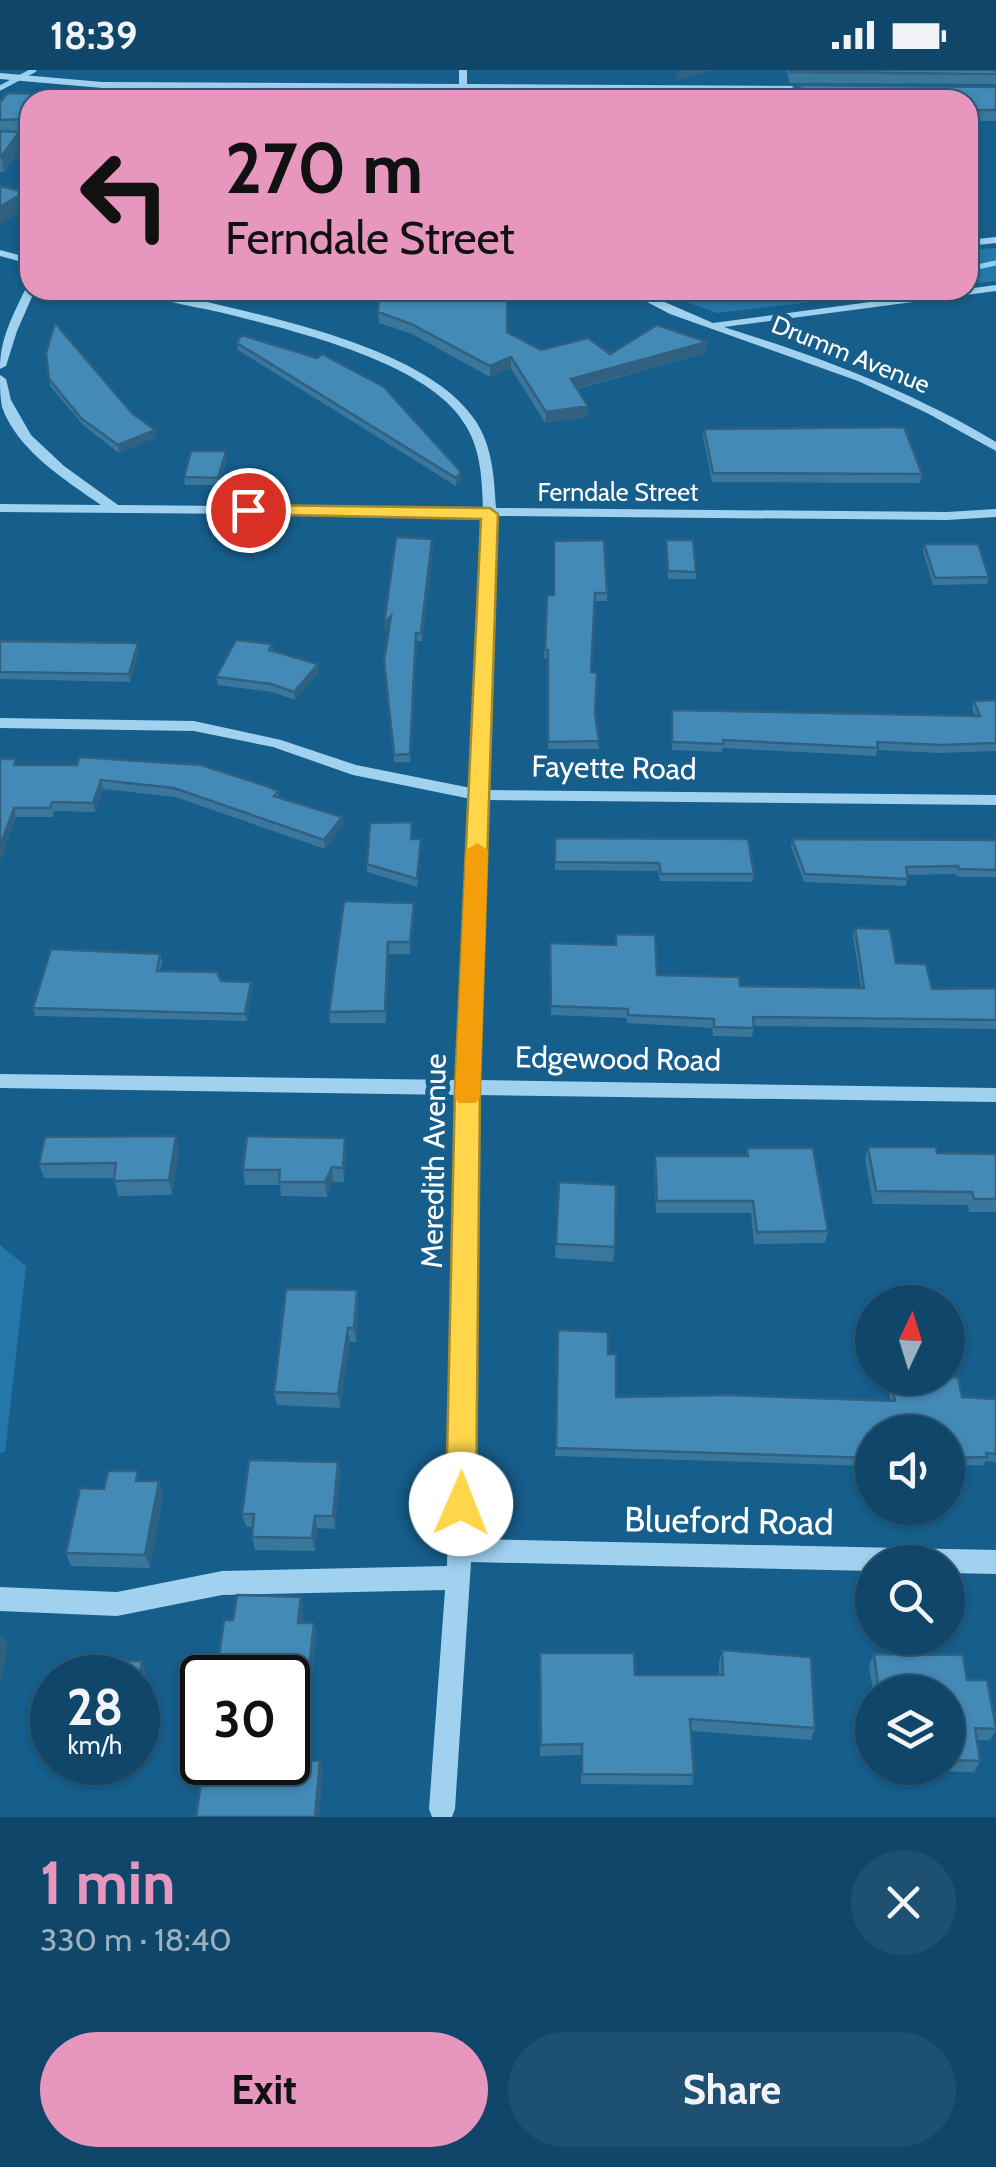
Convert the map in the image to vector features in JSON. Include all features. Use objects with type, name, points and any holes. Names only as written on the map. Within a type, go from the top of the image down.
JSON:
[{"type":"street","points":[[462,88],[463,70]]},
{"type":"street","points":[[660,88],[664,75]]},
{"type":"street","points":[[0,76],[102,85],[837,90]]},
{"type":"street","points":[[99,90],[102,85]]},
{"type":"street","points":[[0,366],[26,300]]},
{"type":"street","name":"Meredith Avenue","points":[[180,300],[354,347],[426,380],[469,420],[487,458],[490,514],[467,1087],[460,1550],[442,1809]]},
{"type":"street","name":"Drumm Avenue","points":[[647,300],[817,360],[894,392],[996,447]]},
{"type":"street","points":[[712,324],[901,300]]},
{"type":"street","points":[[0,379],[10,418],[51,461],[114,508]]},
{"type":"street","name":"Ferndale Street","points":[[0,508],[490,514],[996,514]]},
{"type":"street","name":"Fayette Road","points":[[0,723],[194,726],[276,743],[353,770],[480,794],[996,800]]},
{"type":"street","name":"Edgewood Road","points":[[0,1080],[996,1095]]},
{"type":"street","name":"Blueford Road","points":[[460,1550],[996,1562]]},
{"type":"street","points":[[0,1598],[117,1604],[222,1583],[458,1578]]},
{"type":"shaded area","points":[[996,248],[996,281],[978,283],[978,249]]},
{"type":"shaded area","points":[[680,300],[829,300],[717,313]]},
{"type":"shaded area","points":[[0,1245],[26,1266],[5,1452],[0,1453]]},
{"type":"building","points":[[996,70],[996,74],[790,72]]},
{"type":"building","points":[[793,85],[996,87],[996,110],[978,110],[978,90],[804,90]]},
{"type":"building","points":[[8,93],[20,93],[20,119],[0,120],[0,102]]},
{"type":"building","points":[[0,131],[19,132],[1,157],[0,157]]},
{"type":"building","points":[[0,186],[20,191],[20,195],[0,207]]},
{"type":"building","points":[[379,300],[507,300],[507,332],[541,350],[588,338],[610,354],[657,325],[707,342],[571,379],[588,406],[546,412],[511,357],[490,366],[411,324],[378,312]]},
{"type":"building","points":[[55,323],[132,413],[155,430],[118,445],[82,419],[49,379],[46,353]]},
{"type":"building","points":[[241,335],[317,358],[322,354],[384,387],[461,472],[456,478],[237,343]]},
{"type":"building","points":[[904,427],[922,474],[713,473],[704,429]]},
{"type":"building","points":[[191,451],[226,451],[218,478],[184,477]]},
{"type":"building","points":[[396,537],[432,539],[421,633],[416,633],[410,754],[394,755],[384,661],[391,616],[384,624]]},
{"type":"building","points":[[604,540],[607,593],[595,593],[591,672],[597,673],[595,713],[599,741],[548,742],[545,650],[547,595],[554,595],[554,541]]},
{"type":"building","points":[[666,540],[693,540],[696,572],[668,571]]},
{"type":"building","points":[[924,544],[978,544],[989,577],[935,578]]},
{"type":"building","points":[[236,640],[272,644],[269,650],[318,664],[294,692],[271,684],[216,677]]},
{"type":"building","points":[[0,641],[138,643],[129,674],[0,672]]},
{"type":"building","points":[[996,700],[996,743],[877,742],[878,748],[723,740],[723,744],[672,742],[672,710],[980,716],[974,701]]},
{"type":"building","points":[[79,757],[201,765],[278,791],[274,796],[342,817],[324,840],[174,788],[101,780],[93,803],[52,802],[50,808],[14,808],[0,846],[0,759],[16,759],[14,765],[77,765]]},
{"type":"building","points":[[412,822],[411,839],[421,839],[417,879],[367,864],[370,823]]},
{"type":"building","points":[[555,838],[748,839],[754,874],[661,874],[659,863],[555,862]]},
{"type":"building","points":[[792,839],[996,840],[996,870],[906,867],[908,879],[805,874]]},
{"type":"building","points":[[344,901],[414,903],[410,942],[388,942],[385,1011],[329,1012]]},
{"type":"building","points":[[855,928],[890,929],[896,963],[926,964],[932,989],[996,988],[996,1020],[753,1017],[754,1028],[714,1027],[714,1019],[628,1015],[628,1009],[551,1006],[550,943],[616,945],[616,934],[655,935],[657,975],[739,977],[740,986],[864,988]]},
{"type":"building","points":[[51,949],[160,954],[157,971],[217,972],[221,981],[251,982],[245,1014],[33,1008]]},
{"type":"building","points":[[176,1136],[169,1180],[114,1181],[116,1163],[39,1164],[45,1137]]},
{"type":"building","points":[[247,1136],[345,1138],[343,1168],[332,1167],[325,1182],[279,1182],[280,1170],[243,1170]]},
{"type":"building","points":[[868,1147],[936,1147],[937,1153],[996,1154],[996,1199],[974,1199],[972,1192],[876,1191]]},
{"type":"building","points":[[747,1148],[813,1148],[828,1231],[757,1232],[753,1201],[657,1201],[655,1156],[748,1156]]},
{"type":"building","points":[[559,1182],[616,1185],[615,1247],[556,1244]]},
{"type":"building","points":[[286,1289],[357,1290],[354,1328],[348,1328],[338,1394],[274,1392]]},
{"type":"building","points":[[558,1330],[608,1332],[608,1354],[616,1354],[616,1397],[730,1395],[895,1401],[894,1395],[962,1395],[996,1399],[996,1454],[986,1453],[987,1457],[965,1458],[965,1415],[855,1415],[855,1457],[556,1448]]},
{"type":"building","points":[[249,1460],[338,1462],[333,1516],[315,1516],[312,1538],[252,1537],[254,1514],[242,1514]]},
{"type":"building","points":[[108,1471],[138,1471],[136,1481],[159,1481],[145,1555],[66,1553],[80,1488],[104,1489]]},
{"type":"building","points":[[237,1595],[301,1597],[298,1623],[314,1623],[310,1660],[310,1655],[219,1655],[224,1620],[233,1620]]},
{"type":"building","points":[[722,1650],[811,1657],[815,1728],[690,1719],[694,1775],[582,1774],[582,1744],[541,1745],[540,1653],[634,1653],[635,1675],[723,1675]]},
{"type":"building","points":[[874,1655],[963,1655],[967,1680],[987,1680],[996,1728],[975,1728],[980,1761],[965,1761],[965,1675],[877,1675]]},
{"type":"building","points":[[310,1760],[320,1761],[315,1817],[196,1817],[201,1785],[310,1785]]},
{"type":"waterway","points":[[0,88],[34,70]]},
{"type":"waterway","points":[[978,267],[996,263]]},
{"type":"slow traffic","points":[[467,1097],[477,850]]},
{"type":"route","points":[[248,510],[490,514],[467,1087],[461,1504]]}]
